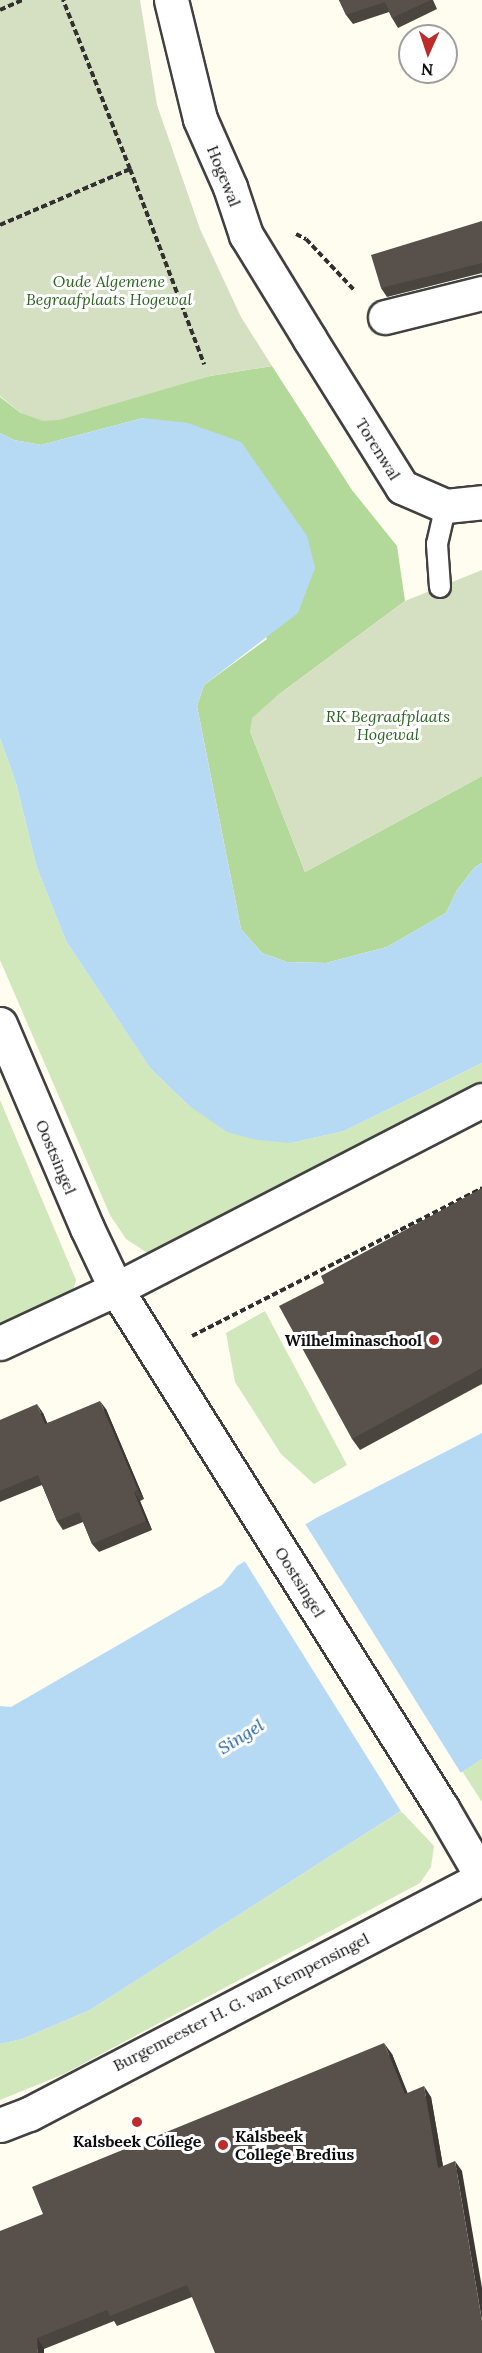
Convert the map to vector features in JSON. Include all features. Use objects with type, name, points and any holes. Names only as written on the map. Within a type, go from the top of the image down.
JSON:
[{"type":"street","name":"Hogewal","points":[[171,0],[200,119],[230,187],[246,235],[309,339]]},
{"type":"street","points":[[385,317],[482,294]]},
{"type":"street","name":"Torenwal","points":[[309,339],[402,488],[446,506],[482,502]]},
{"type":"street","name":"Oostsingel","points":[[0,1024],[87,1228],[116,1289],[442,1808],[482,1878]]},
{"type":"street","points":[[0,1342],[116,1289],[482,1100]]},
{"type":"street","name":"Burgemeester H. G. van Kempensingel","points":[[0,2125],[28,2114],[482,1878]]},
{"type":"lane","points":[[440,587],[437,544],[446,506]]},
{"type":"path","points":[[0,9],[22,0]]},
{"type":"path","points":[[63,0],[204,364]]},
{"type":"path","points":[[0,225],[130,169]]},
{"type":"path","points":[[246,235],[278,227],[306,239],[368,304],[385,317]]},
{"type":"path","points":[[157,1354],[482,1188]]},
{"type":"green space","name":"Oude Algemene Begraafplaats Hogewal","points":[[0,0],[140,0],[157,105],[200,229],[241,317],[272,366],[210,376],[59,420],[43,421],[21,413],[0,396]]},
{"type":"green space","points":[[272,366],[352,490],[397,546],[405,601],[278,695],[250,731],[305,872],[482,776],[482,863],[475,867],[457,890],[446,913],[387,947],[326,963],[287,962],[262,953],[241,929],[197,706],[204,685],[267,639],[143,418],[41,445],[14,440],[0,433],[0,397],[21,413],[145,393],[210,376]]},
{"type":"green space","name":"RK Begraafplaats Hogewal","points":[[482,570],[482,776],[305,872],[250,731],[252,718],[278,695],[405,601]]},
{"type":"green space","points":[[0,738],[16,783],[37,868],[66,941],[150,1068],[188,1105],[291,1143],[344,1131],[482,1063],[482,1089],[170,1255],[146,1252],[126,1239],[110,1215],[0,960]]},
{"type":"green space","points":[[0,1100],[76,1280],[70,1302],[0,1329]]},
{"type":"green space","points":[[265,1311],[347,1465],[314,1484],[281,1454],[235,1382],[226,1333]]},
{"type":"green space","points":[[482,1759],[482,1802],[462,1771]]},
{"type":"green space","points":[[401,1811],[434,1846],[431,1867],[420,1883],[64,2074],[0,2100],[0,2044],[22,2039],[90,2010]]},
{"type":"water","points":[[143,418],[188,423],[241,442],[307,536],[315,568],[298,613],[204,685],[197,706],[241,929],[262,953],[287,962],[326,963],[387,947],[446,913],[457,890],[475,867],[482,863],[482,1063],[344,1131],[291,1143],[257,1140],[227,1132],[188,1105],[150,1068],[66,941],[37,868],[16,783],[0,738],[0,433],[14,440],[41,445]]},
{"type":"water","name":"Singel","points":[[482,1433],[482,1759],[90,2010],[22,2039],[0,2044],[0,1706],[11,1707],[222,1585],[237,1566],[316,1518]]},
{"type":"pier","points":[[304,1522],[462,1776],[402,1813],[244,1560]]},
{"type":"building","points":[[339,0],[431,0],[392,18],[385,2],[346,15]]},
{"type":"building","points":[[482,221],[482,263],[381,288],[371,255]]},
{"type":"building","points":[[482,1188],[482,1368],[352,1439],[279,1306],[324,1283],[321,1276]]},
{"type":"building","points":[[100,1401],[138,1490],[134,1492],[146,1521],[92,1544],[79,1512],[57,1521],[38,1475],[0,1491],[0,1420],[37,1404],[45,1424]]},
{"type":"building","points":[[384,2043],[405,2094],[424,2086],[438,2168],[455,2161],[482,2321],[482,2353],[215,2353],[187,2285],[110,2316],[107,2310],[37,2338],[38,2353],[0,2353],[0,2231],[43,2214],[32,2187]]},
{"type":"place","name":"Wilhelminaschool","points":[[434,1340]]},
{"type":"place","name":"Kalsbeek College","points":[[137,2122]]},
{"type":"place","name":"Kalsbeek College Bredius","points":[[223,2145]]}]
